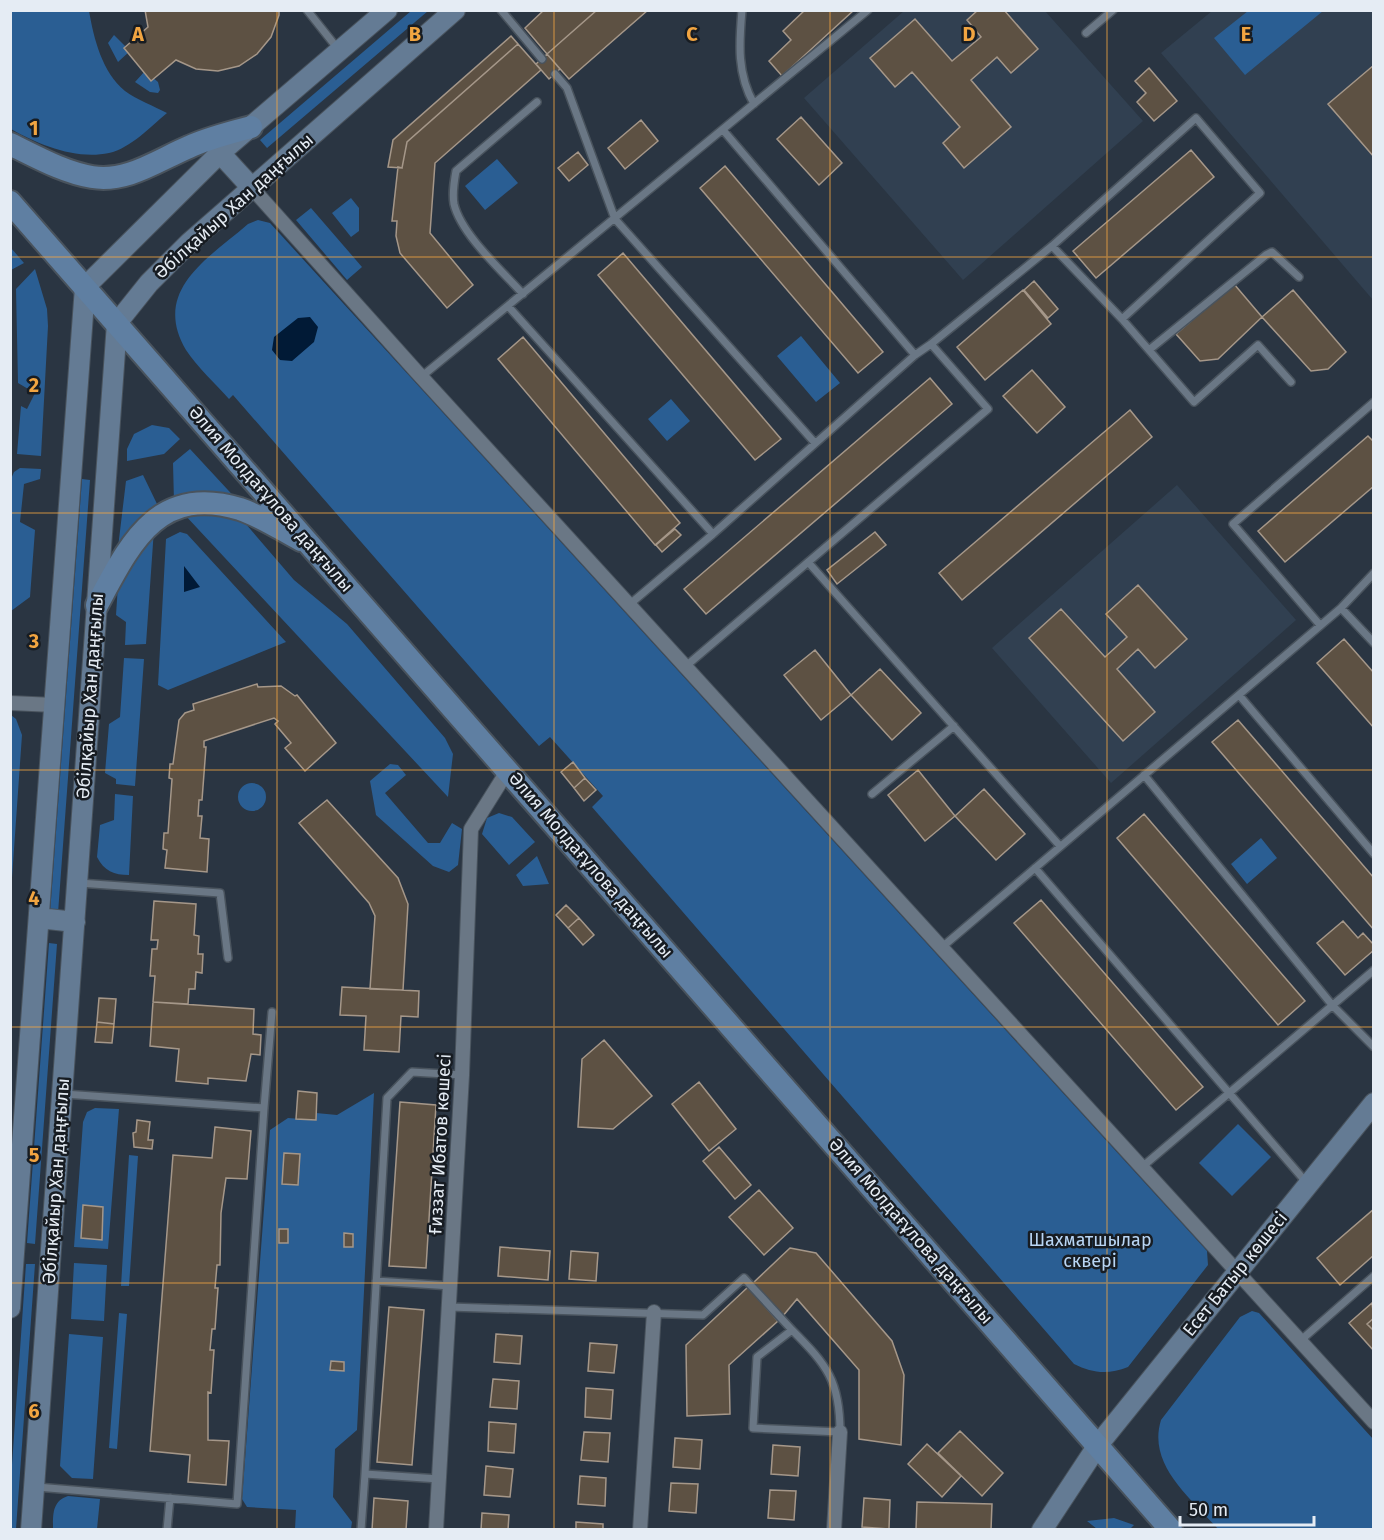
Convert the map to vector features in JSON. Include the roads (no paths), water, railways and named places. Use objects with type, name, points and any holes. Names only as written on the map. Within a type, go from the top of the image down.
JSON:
[{"type":"main road","points":[[85,287],[220,153],[387,10]]},
{"type":"main road","name":"Әбілқайыр Хан даңғылы","points":[[31,1530],[117,323],[165,267],[455,10]]},
{"type":"main road","points":[[10,144],[75,172],[94,177],[114,177],[144,169],[191,146],[251,127]]},
{"type":"main road","points":[[220,153],[252,188]]},
{"type":"main road","name":"Әлия Молдағұлова даңғылы","points":[[10,202],[1171,1530]]},
{"type":"main road","name":"Әбілқайыр Хан даңғылы","points":[[10,1308],[85,287]]},
{"type":"main road","points":[[96,605],[138,536],[148,524],[173,508],[216,504],[242,510],[314,547]]},
{"type":"main road","points":[[39,918],[75,922]]},
{"type":"main road","name":"Есет Батыр көшесі","points":[[1042,1530],[1043,1524],[1098,1445],[1374,1103]]},
{"type":"street","points":[[252,188],[421,377],[1374,1422]]},
{"type":"street","points":[[10,703],[54,705]]},
{"type":"street","name":"Ғиззат Ибатов көшесі","points":[[436,1530],[462,1075],[471,829],[508,770]]},
{"type":"street","points":[[640,1530],[654,1312]]},
{"type":"street","points":[[834,1530],[840,1432]]},
{"type":"lane","points":[[307,10],[340,51]]},
{"type":"lane","points":[[501,10],[542,58]]},
{"type":"lane","points":[[742,10],[739,37],[741,72],[745,88],[754,104]]},
{"type":"lane","points":[[421,377],[868,10]]},
{"type":"lane","points":[[1086,33],[1113,10]]},
{"type":"lane","points":[[555,74],[567,88],[615,219],[815,444]]},
{"type":"lane","points":[[523,294],[459,217],[453,187],[456,171],[537,102]]},
{"type":"lane","points":[[630,604],[714,534],[915,354],[931,344],[1052,246],[1196,118],[1260,194],[1122,319]]},
{"type":"lane","points":[[723,130],[915,354]]},
{"type":"lane","points":[[1052,246],[1122,319],[1194,402],[1258,345],[1291,382]]},
{"type":"lane","points":[[1149,350],[1272,252],[1299,277]]},
{"type":"lane","points":[[508,306],[714,534]]},
{"type":"lane","points":[[686,666],[988,409],[931,344]]},
{"type":"lane","points":[[1320,625],[1233,524],[1374,402]]},
{"type":"lane","points":[[808,562],[1060,846]]},
{"type":"lane","points":[[941,948],[1341,608],[1374,573]]},
{"type":"lane","points":[[1341,608],[1374,643]]},
{"type":"lane","points":[[1239,694],[1374,854]]},
{"type":"lane","points":[[872,794],[954,726]]},
{"type":"lane","points":[[1144,775],[1334,1005],[1374,1047]]},
{"type":"lane","points":[[1035,868],[1308,1184]]},
{"type":"lane","points":[[77,883],[220,893],[228,958]]},
{"type":"lane","points":[[1142,1167],[1374,970]]},
{"type":"lane","points":[[34,1487],[237,1504],[272,1012]]},
{"type":"lane","points":[[361,1530],[387,1098],[412,1072],[462,1075]]},
{"type":"lane","points":[[62,1094],[264,1107]]},
{"type":"lane","points":[[1300,1341],[1374,1275]]},
{"type":"lane","points":[[449,1307],[703,1315],[744,1278],[821,1359],[840,1400],[840,1432],[753,1428],[758,1358],[792,1330]]},
{"type":"lane","points":[[376,1281],[451,1286]]},
{"type":"lane","points":[[365,1474],[439,1479]]},
{"type":"lane","points":[[167,1530],[170,1498]]},
{"type":"park label","name":"Шахматшылар сквері","points":[[1090,1250]]}]
